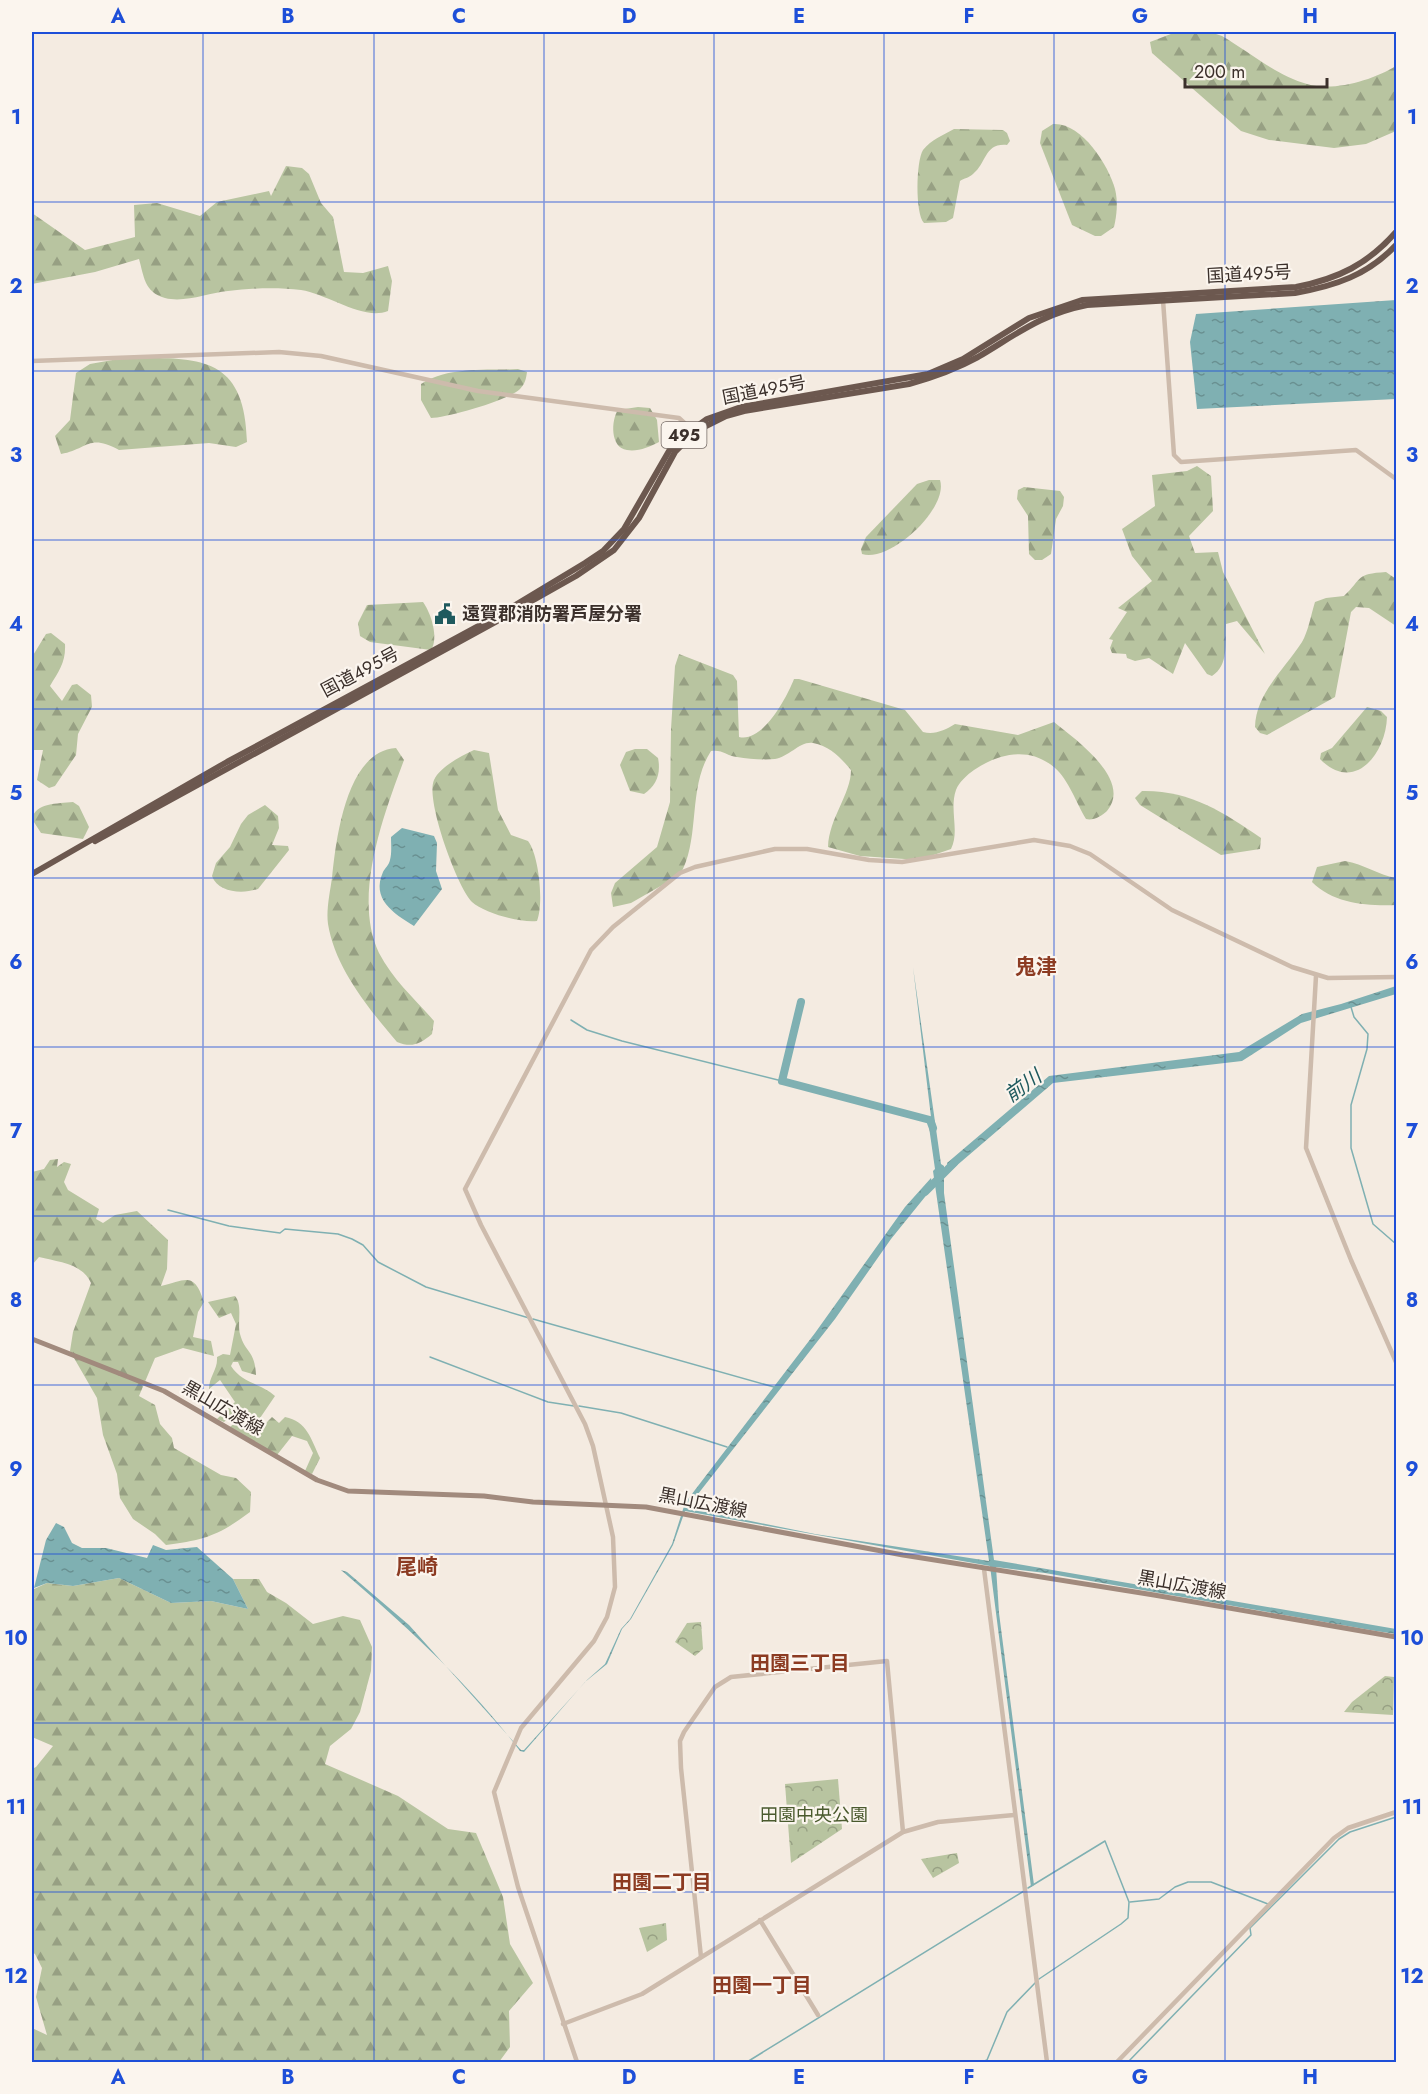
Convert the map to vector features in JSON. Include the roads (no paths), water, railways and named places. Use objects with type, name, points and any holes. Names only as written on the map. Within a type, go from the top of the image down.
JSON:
[{"type":"highway","name":"国道495号","points":[[68,854],[478,632],[600,561],[628,534],[675,452],[686,439],[711,423],[744,411],[909,384],[936,376],[979,356],[1030,324],[1069,309],[1162,297],[1296,287],[1322,282],[1341,276],[1365,263],[1396,232]]},
{"type":"highway","name":"国道495号","points":[[32,874],[278,733],[499,615],[603,551],[624,529],[668,453],[691,429],[707,419],[741,407],[928,374],[963,359],[1029,318],[1082,300],[1295,293],[1323,288],[1363,272],[1396,245]]},
{"type":"main road","name":"黒山広渡線","points":[[32,1339],[164,1391],[331,1486],[368,1493],[484,1496],[533,1502],[606,1504],[646,1508],[984,1569],[1154,1595],[1396,1637]]},
{"type":"street","points":[[1162,297],[1176,459],[1181,462],[1356,450],[1396,479]]},
{"type":"street","points":[[32,361],[289,352],[321,356],[478,391],[679,418],[691,429]]},
{"type":"street","points":[[577,2062],[518,1887],[494,1797],[494,1787],[515,1741],[594,1641],[607,1617],[615,1587],[616,1564],[593,1446],[582,1417],[481,1225],[465,1189],[591,950],[613,927],[680,873],[775,849],[807,849],[869,860],[902,862],[971,852],[1017,841],[1050,842],[1090,854],[1173,910],[1316,976],[1345,979],[1396,977]]},
{"type":"street","points":[[1316,976],[1306,1148],[1351,1260],[1396,1362]]},
{"type":"street","points":[[984,1569],[1047,2062]]},
{"type":"street","points":[[700,1957],[684,1807],[680,1741],[701,1706],[723,1681],[756,1673],[887,1661],[903,1832]]},
{"type":"street","points":[[1117,2062],[1334,1838],[1348,1828],[1396,1812]]},
{"type":"street","points":[[563,2024],[642,1994],[903,1832],[938,1822],[1014,1815]]},
{"type":"street","points":[[760,1920],[818,2015]]},
{"type":"water","points":[[1396,300],[1396,399],[1197,409],[1190,342],[1196,314]]},
{"type":"water","points":[[402,828],[434,836],[437,843],[436,871],[442,889],[414,926],[386,904],[380,890],[383,872],[391,857],[391,837]]},
{"type":"water","points":[[913,967],[941,1164],[944,1166],[944,1193],[994,1560],[1396,1629],[1396,1634],[1376,1631],[1045,1573],[996,1567],[999,1613],[1034,1885],[1031,1887],[990,1566],[685,1511],[673,1545],[631,1619],[622,1629],[607,1664],[586,1681],[605,1664],[621,1629],[630,1619],[672,1544],[685,1503],[815,1333],[905,1207],[931,1178],[933,1187],[891,1239],[835,1319],[687,1508],[815,1534],[989,1561],[933,1171],[935,1169],[928,1120],[931,1117]]},
{"type":"water","points":[[1396,986],[1396,994],[1301,1023],[1242,1061],[1053,1083],[948,1173],[947,1163],[1049,1076],[1239,1052],[1302,1014]]},
{"type":"water","points":[[56,1523],[64,1527],[72,1543],[82,1548],[106,1548],[147,1558],[153,1545],[166,1550],[197,1547],[233,1579],[248,1609],[211,1601],[171,1603],[119,1578],[73,1586],[47,1583],[34,1588],[46,1540]]},
{"type":"water","points":[[341,1570],[347,1572],[409,1625],[447,1667]]},
{"type":"water","points":[[447,1667],[480,1702],[506,1734]]},
{"type":"water","points":[[579,1689],[524,1752],[520,1751],[506,1734],[521,1750],[524,1750]]},
{"type":"waterway","points":[[801,1002],[782,1081],[930,1120],[933,1128]]},
{"type":"waterway","points":[[1351,1007],[1354,1017],[1368,1034],[1367,1049],[1351,1105],[1351,1148],[1373,1224],[1396,1244]]},
{"type":"waterway","points":[[571,1020],[587,1030],[622,1041],[782,1081]]},
{"type":"waterway","name":"前川","points":[[925,1192],[954,1163]]},
{"type":"waterway","points":[[168,1210],[229,1226],[280,1233],[285,1229],[338,1234],[363,1245],[378,1262],[426,1287],[529,1318]]},
{"type":"waterway","points":[[533,1319],[774,1387]]},
{"type":"waterway","points":[[430,1357],[548,1402],[574,1406]]},
{"type":"waterway","points":[[579,1406],[621,1413],[727,1447]]},
{"type":"waterway","points":[[1128,2062],[1251,1935],[1250,1928],[1339,1839],[1350,1832],[1396,1817]]},
{"type":"waterway","points":[[1028,1888],[1105,1841],[1129,1902],[1128,1918],[1121,1924],[1039,1979]]},
{"type":"waterway","points":[[1130,1902],[1159,1899],[1175,1887],[1188,1882],[1211,1882],[1268,1904]]},
{"type":"waterway","points":[[747,2062],[1024,1891]]},
{"type":"waterway","points":[[982,2062],[987,2060],[1007,2012],[1036,1982]]},
{"type":"place","name":"遠賀郡消防署芦屋分署","points":[[445,614]]},
{"type":"district","name":"鬼津","points":[[1036,967]]},
{"type":"district","name":"尾崎","points":[[417,1567]]},
{"type":"district","name":"田園三丁目","points":[[800,1663]]},
{"type":"district","name":"田園二丁目","points":[[662,1882]]},
{"type":"district","name":"田園一丁目","points":[[762,1985]]},
{"type":"park label","name":"田園中央公園","points":[[814,1815]]}]
